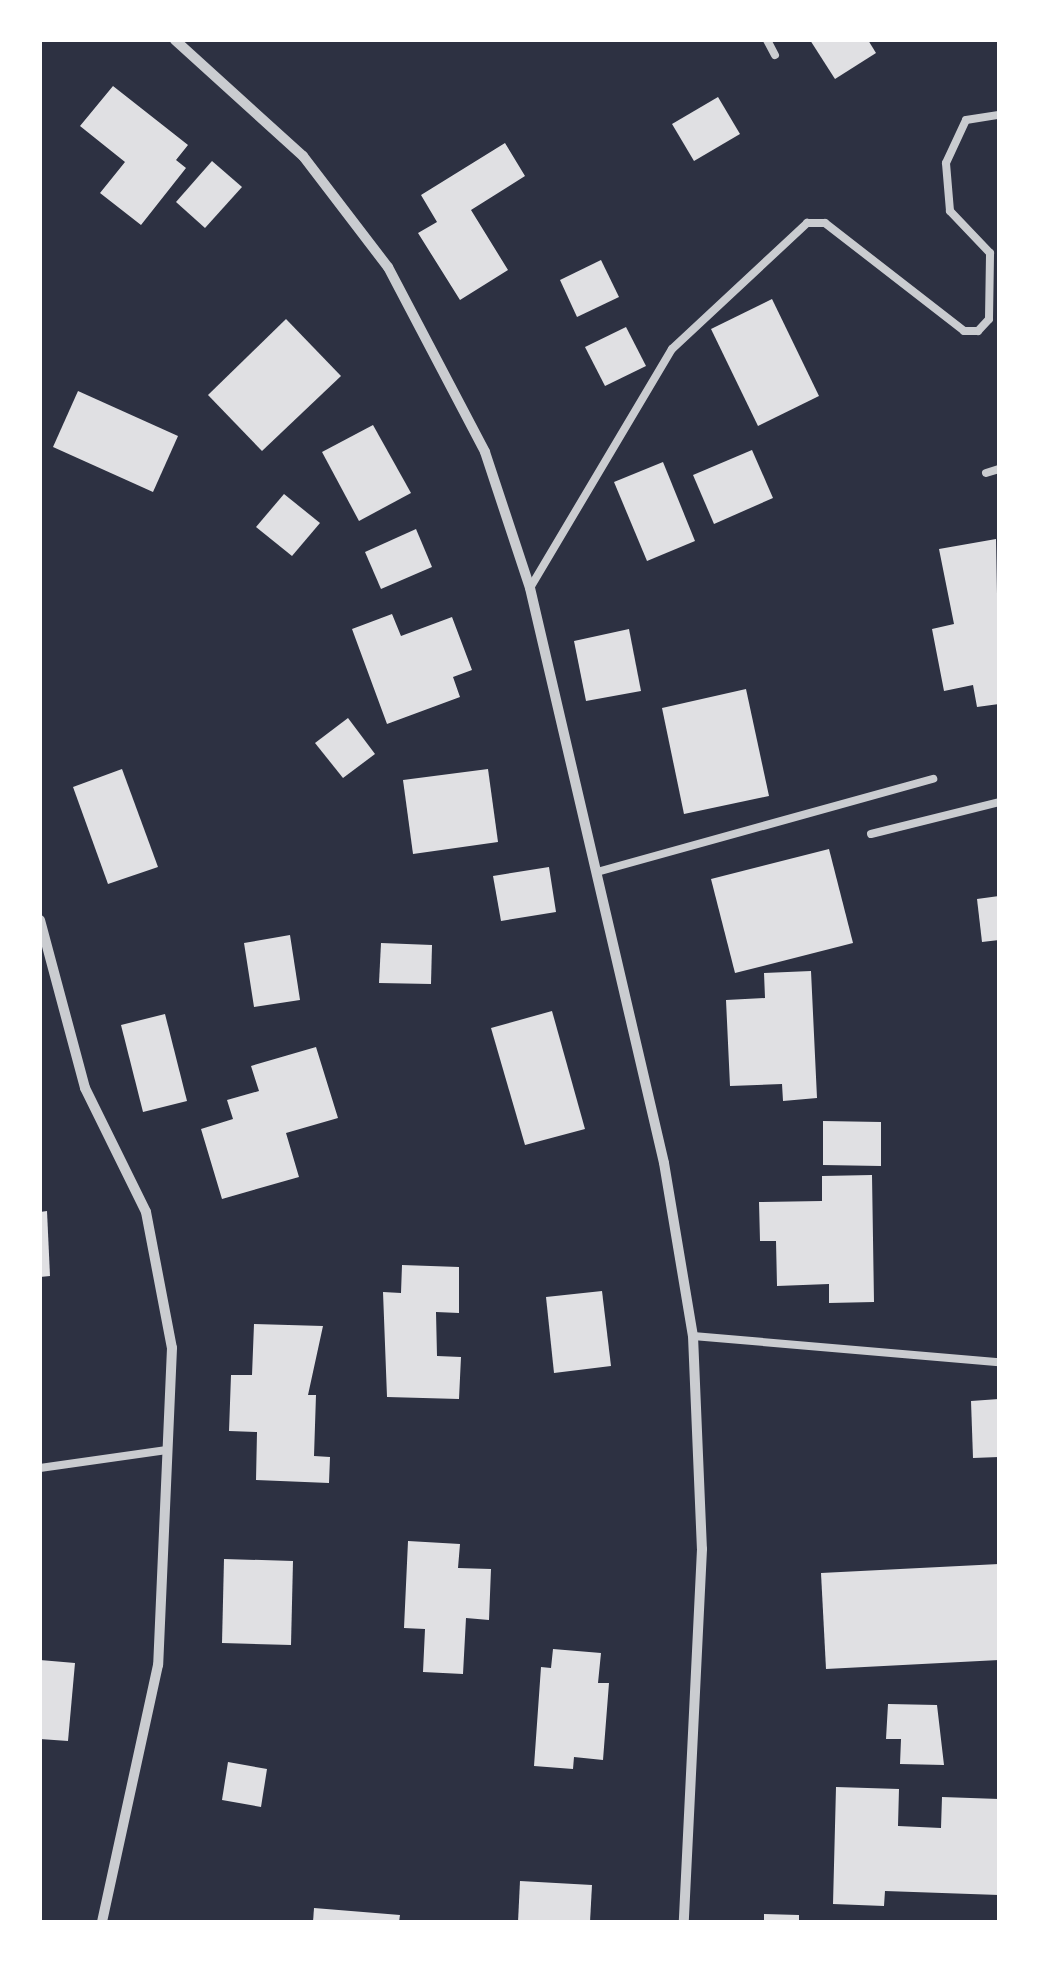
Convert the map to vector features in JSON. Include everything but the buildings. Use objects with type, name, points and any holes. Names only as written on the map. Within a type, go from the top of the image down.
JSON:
[{"type":"street","points":[[175,40],[303,156],[388,267],[478,436],[530,588],[677,1222],[694,1336],[702,1549],[684,1922]]},
{"type":"street","points":[[40,920],[86,1088],[146,1212],[165,1283],[167,1450],[158,1665],[102,1922]]},
{"type":"lane","points":[[767,40],[775,55]]},
{"type":"lane","points":[[530,588],[672,349],[808,223],[825,224],[964,330],[978,331],[989,319],[990,253],[950,211],[946,163],[966,120],[999,115]]},
{"type":"lane","points":[[986,473],[999,469]]},
{"type":"lane","points":[[597,872],[934,779]]},
{"type":"lane","points":[[871,834],[999,802]]},
{"type":"lane","points":[[694,1336],[999,1362]]},
{"type":"lane","points":[[40,1468],[167,1450]]}]
